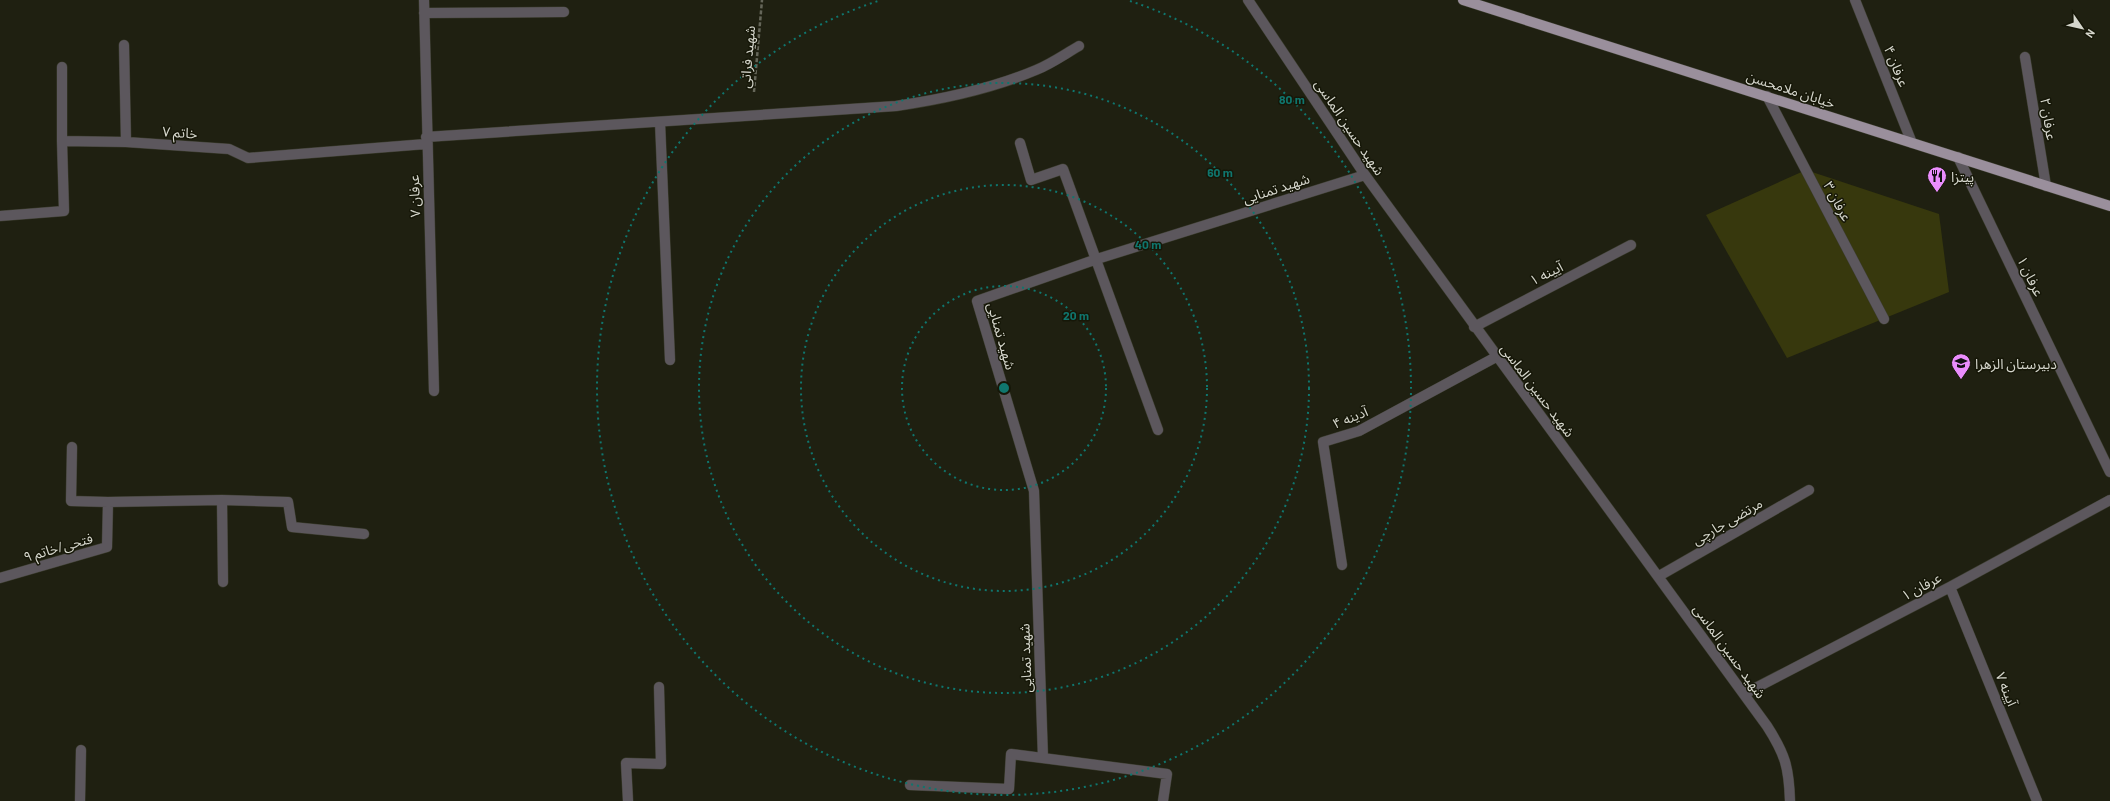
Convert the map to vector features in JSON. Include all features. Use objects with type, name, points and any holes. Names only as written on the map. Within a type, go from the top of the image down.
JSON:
[{"type":"main road","name":"خیابان ملامحسن","points":[[1463,0],[2110,206]]},
{"type":"street","name":"عرفان ۷","points":[[424,0],[426,140],[434,391]]},
{"type":"street","name":"شهید حسین الماسی","points":[[1248,0],[1365,174],[1474,327],[1659,576],[1779,745],[1786,761],[1790,777],[1790,801]]},
{"type":"street","name":"عرفان ۴","points":[[1855,0],[1912,142]]},
{"type":"street","points":[[424,13],[564,12]]},
{"type":"street","points":[[124,45],[126,142]]},
{"type":"street","name":"خاتم ۷","points":[[62,141],[126,142],[229,149],[248,158],[426,140],[896,106],[944,99],[992,86],[1037,70],[1079,46]]},
{"type":"street","name":"عرفان ۲","points":[[2025,57],[2046,186]]},
{"type":"street","points":[[0,216],[64,211],[62,67]]},
{"type":"street","name":"عرفان ۳","points":[[1767,96],[1884,319]]},
{"type":"street","points":[[660,122],[670,360]]},
{"type":"street","points":[[1020,143],[1031,180],[1064,169],[1098,259],[1158,430]]},
{"type":"street","name":"عرفان ۱","points":[[1958,157],[2110,472]]},
{"type":"street","name":"شهید تمنایی","points":[[1043,758],[1034,491],[977,301],[1098,259],[1365,174]]},
{"type":"street","name":"آیینه ۱","points":[[1474,327],[1631,245]]},
{"type":"street","name":"آدینه ۴","points":[[1342,565],[1323,442],[1359,431],[1496,357]]},
{"type":"street","points":[[72,447],[71,501],[108,502],[222,500],[288,502],[292,527],[364,534]]},
{"type":"street","name":"مرتضی جارچی","points":[[1659,576],[1809,490]]},
{"type":"street","points":[[222,500],[222,582]]},
{"type":"street","name":"عرفان ۱","points":[[1744,694],[1950,587],[2110,500]]},
{"type":"street","name":"فتحی/خاتم ۹","points":[[0,578],[107,547],[108,502]]},
{"type":"street","name":"آیینه ۷","points":[[1950,587],[2037,801]]},
{"type":"street","points":[[628,801],[626,763],[661,764],[659,687]]},
{"type":"street","points":[[80,801],[81,750]]},
{"type":"street","points":[[910,785],[1009,789],[1011,754],[1167,774],[1163,801]]},
{"type":"path","name":"شهید فراتی","points":[[752,116],[762,0]]},
{"type":"shaded area","points":[[1806,170],[1939,214],[1949,292],[1787,358],[1706,215]]},
{"type":"place","name":"پیتزا","points":[[1937,193]]},
{"type":"place","name":"دبیرستان الزهرا","points":[[1961,380]]}]
